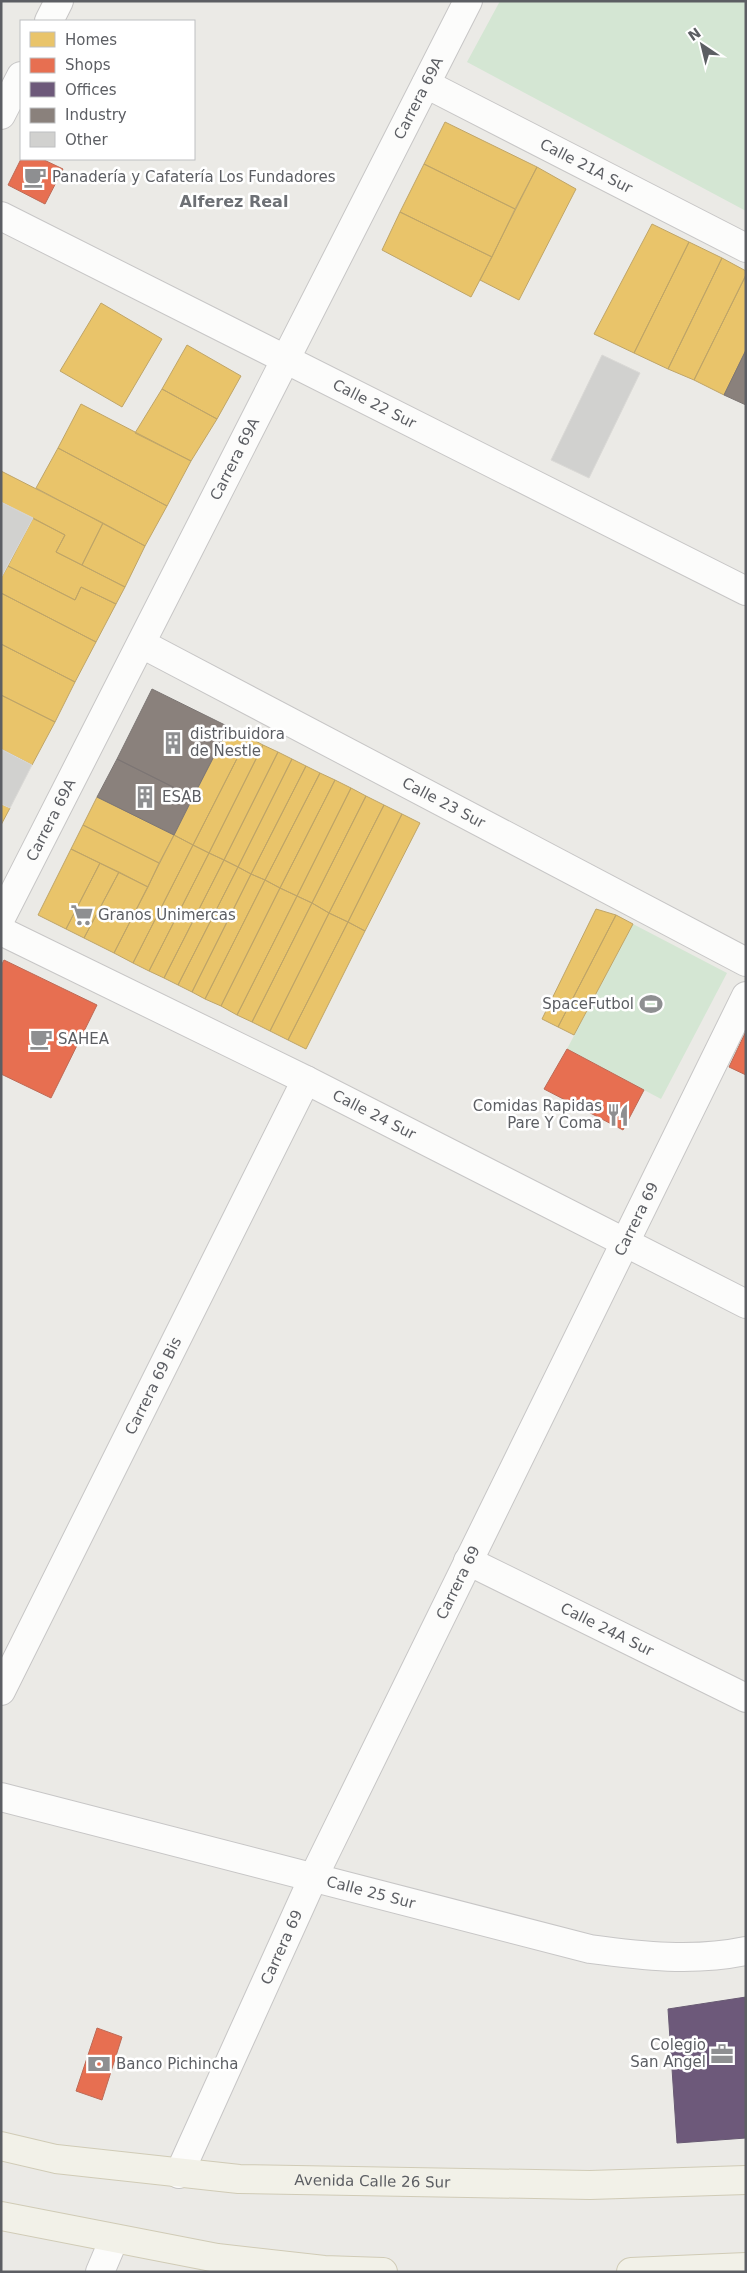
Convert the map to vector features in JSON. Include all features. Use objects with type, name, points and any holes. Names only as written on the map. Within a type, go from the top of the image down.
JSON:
[{"type":"main road","name":"Avenida Calle 26 Sur","points":[[1,2146],[56,2159],[179,2174],[239,2179],[590,2185],[746,2180]]},
{"type":"main road","points":[[1,2216],[217,2258],[324,2270],[383,2272]]},
{"type":"main road","points":[[631,2272],[732,2269]]},
{"type":"street","points":[[50,20],[59,1]]},
{"type":"street","name":"Carrera 69A","points":[[1,918],[468,1]]},
{"type":"street","points":[[1,115],[20,78]]},
{"type":"street","name":"Calle 21A Sur","points":[[426,84],[746,248]]},
{"type":"street","name":"Calle 22 Sur","points":[[1,216],[746,591]]},
{"type":"street","name":"Calle 23 Sur","points":[[142,644],[746,962]]},
{"type":"street","name":"Calle 24 Sur","points":[[1,932],[306,1080],[746,1304]]},
{"type":"street","name":"Carrera 69","points":[[179,2174],[313,1878],[623,1243],[746,996]]},
{"type":"street","name":"Carrera 69 Bis","points":[[1,1691],[306,1080]]},
{"type":"street","name":"Calle 24A Sur","points":[[468,1561],[746,1698]]},
{"type":"street","name":"Calle 25 Sur","points":[[1,1797],[590,1949],[641,1956],[698,1957],[746,1950]]},
{"type":"street","points":[[100,2272],[114,2239]]},
{"type":"green space","points":[[500,1],[746,1],[746,211],[467,62]]},
{"type":"green space","name":"SpaceFutbol","points":[[633,924],[727,973],[661,1099],[567,1049]]},
{"type":"building: Homes","points":[[445,122],[537,167],[515,209],[424,164]]},
{"type":"building: Homes","points":[[424,164],[515,209],[492,257],[400,212]]},
{"type":"building: Homes","points":[[537,167],[576,189],[519,300],[480,280]]},
{"type":"building: Homes","points":[[400,212],[492,257],[471,297],[382,250]]},
{"type":"building: Homes","points":[[652,224],[689,242],[634,353],[594,334]]},
{"type":"building: Homes","points":[[689,242],[722,258],[668,369],[634,353]]},
{"type":"building: Homes","points":[[722,258],[746,271],[746,275],[694,380],[668,369]]},
{"type":"building: Homes","points":[[746,275],[746,350],[724,395],[694,380]]},
{"type":"building: Homes","points":[[101,303],[162,339],[122,407],[60,371]]},
{"type":"building: Homes","points":[[187,345],[241,376],[217,419],[162,389]]},
{"type":"building: Homes","points":[[162,389],[217,419],[191,461],[135,433]]},
{"type":"building: Homes","points":[[81,404],[191,461],[167,506],[58,448]]},
{"type":"building: Homes","points":[[58,448],[167,506],[145,546],[36,488]]},
{"type":"building: Homes","points":[[1,471],[103,523],[82,565],[56,552],[65,535],[1,502]]},
{"type":"building: Homes","points":[[33,518],[65,535],[56,552],[125,587],[116,604],[81,587],[75,600],[8,566]]},
{"type":"building: Homes","points":[[103,523],[145,546],[125,587],[82,565]]},
{"type":"building: Homes","points":[[8,566],[75,600],[81,587],[116,604],[96,642],[1,593],[1,578]]},
{"type":"building: Homes","points":[[1,593],[96,642],[75,682],[1,644]]},
{"type":"building: Homes","points":[[1,644],[75,682],[55,722],[1,695]]},
{"type":"building: Homes","points":[[1,695],[55,722],[32,765],[1,749]]},
{"type":"building: Homes","points":[[229,727],[248,737],[193,845],[174,835]]},
{"type":"building: Homes","points":[[248,737],[263,745],[209,853],[193,845]]},
{"type":"building: Homes","points":[[263,745],[278,752],[224,860],[209,853]]},
{"type":"building: Homes","points":[[278,752],[292,759],[238,867],[224,860]]},
{"type":"building: Homes","points":[[292,759],[306,766],[251,874],[238,867]]},
{"type":"building: Homes","points":[[306,766],[320,773],[265,880],[251,874]]},
{"type":"building: Homes","points":[[320,773],[335,780],[280,888],[265,880]]},
{"type":"building: Homes","points":[[335,780],[351,788],[297,896],[280,888]]},
{"type":"building: Homes","points":[[351,788],[366,796],[312,903],[297,896]]},
{"type":"building: Homes","points":[[366,796],[384,805],[329,913],[312,903]]},
{"type":"building: Homes","points":[[97,797],[174,835],[159,863],[83,825]]},
{"type":"building: Homes","points":[[1,804],[10,808],[1,825]]},
{"type":"building: Homes","points":[[384,805],[402,814],[348,922],[329,913]]},
{"type":"building: Homes","points":[[402,814],[420,823],[365,931],[348,922]]},
{"type":"building: Homes","points":[[83,825],[159,863],[148,887],[71,849]]},
{"type":"building: Homes","points":[[174,835],[193,845],[133,963],[114,953]]},
{"type":"building: Homes","points":[[193,845],[209,853],[149,971],[133,963]]},
{"type":"building: Homes","points":[[71,849],[100,863],[66,929],[38,915]]},
{"type":"building: Homes","points":[[209,853],[224,860],[164,978],[149,971]]},
{"type":"building: Homes","points":[[224,860],[238,867],[178,985],[164,978]]},
{"type":"building: Homes","points":[[100,863],[119,872],[84,938],[66,929]]},
{"type":"building: Homes","points":[[238,867],[251,874],[192,992],[178,985]]},
{"type":"building: Homes","points":[[119,872],[148,887],[114,953],[84,938]]},
{"type":"building: Homes","points":[[251,874],[265,880],[205,999],[192,992]]},
{"type":"building: Homes","points":[[265,880],[280,888],[221,1006],[205,999]]},
{"type":"building: Homes","points":[[280,888],[297,896],[237,1015],[221,1006]]},
{"type":"building: Homes","points":[[297,896],[312,903],[252,1022],[237,1015]]},
{"type":"building: Homes","points":[[312,903],[329,913],[270,1031],[252,1022]]},
{"type":"building: Homes","points":[[596,909],[616,915],[558,1027],[542,1019]]},
{"type":"building: Homes","points":[[329,913],[348,922],[288,1040],[270,1031]]},
{"type":"building: Homes","points":[[616,915],[633,924],[574,1035],[558,1027]]},
{"type":"building: Homes","points":[[348,922],[365,931],[306,1049],[288,1040]]},
{"type":"building: Shops","name":"Panadería y Cafatería Los Fundadores","points":[[20,160],[44,160],[63,169],[45,204],[8,185]]},
{"type":"building: Shops","name":"SAHEA","points":[[4,960],[97,1005],[51,1098],[1,1074],[1,966]]},
{"type":"building: Shops","points":[[746,1031],[746,1075],[729,1067]]},
{"type":"building: Shops","points":[[567,1049],[644,1090],[623,1130],[544,1089]]},
{"type":"building: Shops","name":"Banco Pichincha","points":[[97,2028],[122,2037],[102,2100],[76,2091]]},
{"type":"building: Offices","points":[[746,1997],[746,2138],[677,2143],[668,2009]]},
{"type":"building: Industry","points":[[746,350],[746,405],[724,395]]},
{"type":"building: Industry","name":"distribuidora de Nestle","points":[[152,689],[229,727],[193,797],[117,759]]},
{"type":"building: Industry","name":"ESAB","points":[[117,759],[193,797],[174,835],[97,797]]},
{"type":"building: Other","points":[[602,355],[640,373],[589,478],[551,460]]},
{"type":"building: Other","points":[[1,502],[33,518],[1,578]]},
{"type":"building: Other","points":[[1,749],[32,765],[10,808],[1,804]]},
{"type":"place","name":"Panadería y Cafatería Los Fundadores","points":[[35,177]]},
{"type":"place","name":"distribuidora de Nestle","points":[[173,743]]},
{"type":"place","name":"ESAB","points":[[145,797]]},
{"type":"place","name":"Granos Unimercas","points":[[82,915]]},
{"type":"place","name":"SpaceFutbol","points":[[651,1004]]},
{"type":"place","name":"SAHEA","points":[[41,1039]]},
{"type":"place","name":"Comidas Rapidas Pare Y Coma","points":[[618,1115]]},
{"type":"place","name":"Colegio San Angel","points":[[722,2054]]},
{"type":"place","name":"Banco Pichincha","points":[[99,2064]]},
{"type":"district","name":"Alferez Real","points":[[234,201]]}]
